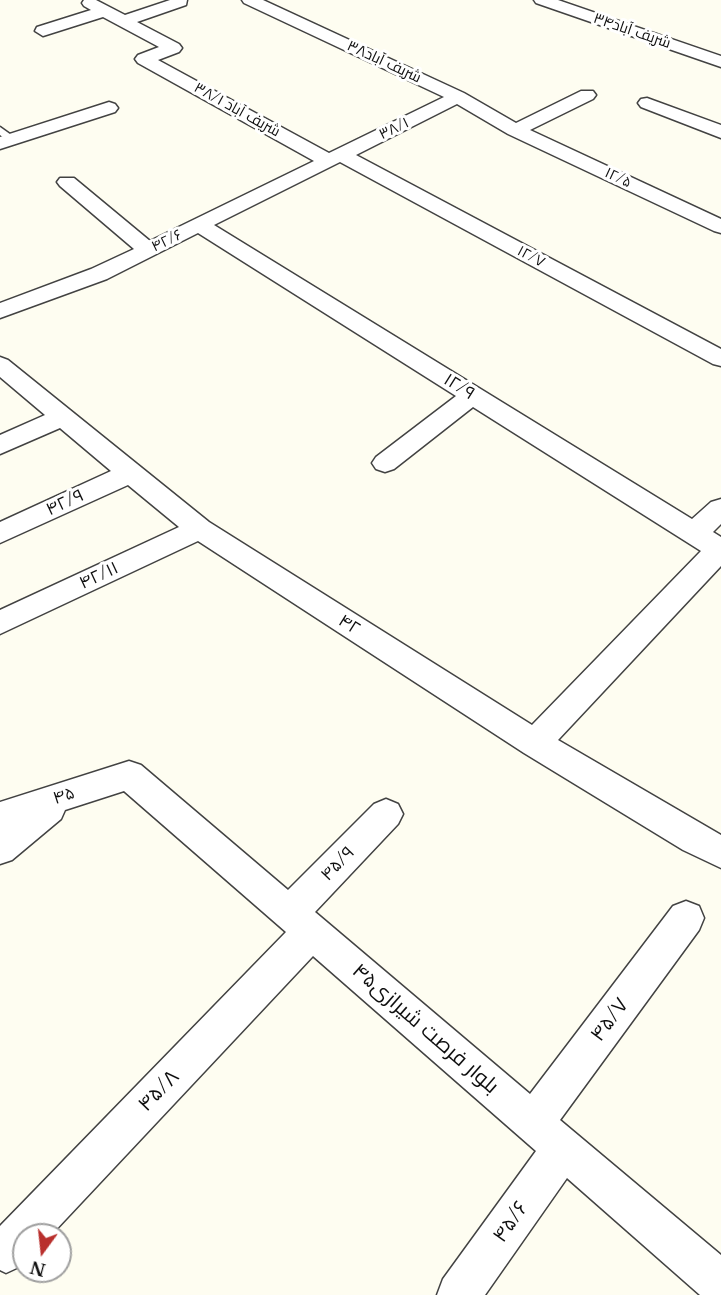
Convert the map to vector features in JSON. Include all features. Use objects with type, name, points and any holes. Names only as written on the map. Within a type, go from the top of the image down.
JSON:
[{"type":"street","name":"شریف آباد۳۸","points":[[250,0],[458,97],[515,129]]},
{"type":"street","name":"شریف آباد۳۴","points":[[542,0],[721,62]]},
{"type":"street","points":[[64,45],[43,31],[98,7],[123,21],[180,2]]},
{"type":"street","name":"۳۸/۱ شریف آباد","points":[[123,21],[173,48],[144,59],[335,158]]},
{"type":"street","points":[[515,129],[587,95]]},
{"type":"street","name":"۳۸/۱","points":[[335,158],[458,97]]},
{"type":"street","points":[[647,103],[721,132]]},
{"type":"street","points":[[4,137],[109,108]]},
{"type":"street","name":"۱۲/۵","points":[[515,129],[721,227]]},
{"type":"street","name":"۴۲/۶","points":[[0,311],[99,274],[335,158]]},
{"type":"street","name":"۱۲/۷","points":[[335,158],[721,359]]},
{"type":"street","points":[[67,182],[148,250]]},
{"type":"street","name":"۱۲/۹","points":[[199,225],[721,549]]},
{"type":"street","name":"۴۲","points":[[0,365],[198,529],[535,743],[695,839],[721,852]]},
{"type":"street","points":[[385,463],[473,395]]},
{"type":"street","points":[[0,445],[63,417]]},
{"type":"street","name":"۴۲/۹","points":[[0,533],[130,473]]},
{"type":"street","points":[[694,533],[721,509]]},
{"type":"street","name":"۴۲/۱۱","points":[[0,623],[198,529]]},
{"type":"street","points":[[535,743],[721,549]]},
{"type":"street","name":"۴۵","points":[[0,818],[129,775]]},
{"type":"street","name":"بلوار فرصت شیرازی۴۵","points":[[129,775],[721,1284]]},
{"type":"street","points":[[0,849],[64,797]]},
{"type":"street","name":"۴۵/۹","points":[[301,922],[386,814]]},
{"type":"street","name":"۴۵/۷","points":[[548,1135],[686,918]]},
{"type":"street","name":"۴۵/۸","points":[[6,1251],[301,922]]},
{"type":"street","name":"۴۵/۶","points":[[459,1295],[548,1135]]}]
